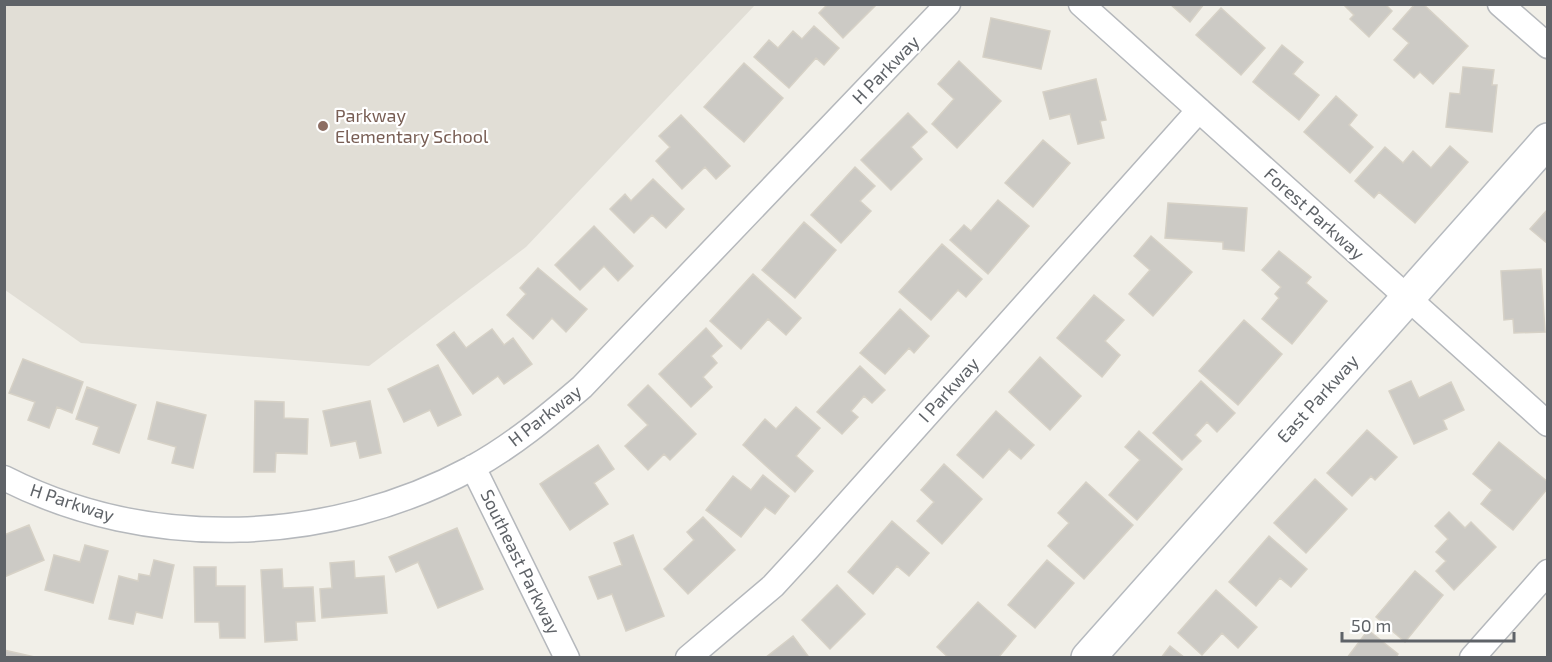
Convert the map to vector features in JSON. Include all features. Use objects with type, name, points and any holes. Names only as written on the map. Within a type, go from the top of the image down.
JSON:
[{"type":"street","name":"H Parkway","points":[[4,478],[72,506],[123,520],[176,528],[238,530],[308,524],[344,517],[385,506],[473,467],[541,423],[582,387],[948,4]]},
{"type":"street","name":"Forest Parkway","points":[[1081,4],[1548,424]]},
{"type":"street","points":[[1500,4],[1548,46]]},
{"type":"street","name":"I Parkway","points":[[688,657],[773,586],[1199,110]]},
{"type":"street","name":"East Parkway","points":[[1088,657],[1548,140]]},
{"type":"street","name":"Southeast Parkway","points":[[473,467],[567,657]]},
{"type":"street","points":[[1472,657],[1548,572]]},
{"type":"shaded area","name":"Parkway Elementary School","points":[[5,4],[755,5],[526,247],[369,366],[81,343],[5,290]]},
{"type":"building","points":[[828,4],[877,4],[843,38],[819,13]]},
{"type":"building","points":[[1170,4],[1204,4],[1190,22]]},
{"type":"building","points":[[1343,4],[1385,4],[1392,11],[1369,37],[1350,19],[1354,15]]},
{"type":"building","points":[[1415,4],[1423,4],[1468,46],[1433,84],[1420,72],[1414,78],[1394,60],[1409,43],[1393,29]]},
{"type":"building","points":[[1221,8],[1265,48],[1241,75],[1196,35]]},
{"type":"building","points":[[991,18],[1050,31],[1041,69],[983,57]]},
{"type":"building","points":[[814,26],[839,48],[824,65],[816,58],[789,88],[754,57],[769,40],[778,48],[793,31],[802,39]]},
{"type":"building","points":[[1282,45],[1303,62],[1293,74],[1319,95],[1299,120],[1253,82]]},
{"type":"building","points":[[959,61],[1001,101],[957,148],[932,124],[954,99],[938,84]]},
{"type":"building","points":[[744,63],[783,98],[744,142],[704,107]]},
{"type":"building","points":[[1463,67],[1494,70],[1492,85],[1497,85],[1492,132],[1446,127],[1450,93],[1460,94]]},
{"type":"building","points":[[1096,79],[1106,120],[1100,121],[1104,138],[1078,144],[1070,114],[1050,119],[1043,92]]},
{"type":"building","points":[[1336,96],[1357,115],[1349,125],[1373,147],[1350,173],[1304,132]]},
{"type":"building","points":[[908,113],[927,132],[911,147],[922,159],[891,190],[861,160]]},
{"type":"building","points":[[681,115],[730,166],[716,179],[705,167],[682,189],[656,161],[670,147],[659,136]]},
{"type":"building","points":[[1043,140],[1070,163],[1033,207],[1005,183]]},
{"type":"building","points":[[1450,146],[1468,162],[1415,223],[1379,192],[1374,198],[1355,181],[1385,147],[1403,163],[1413,151],[1431,168]]},
{"type":"building","points":[[855,167],[875,186],[860,201],[871,211],[841,243],[811,215]]},
{"type":"building","points":[[653,179],[684,209],[666,228],[652,215],[634,233],[610,209],[625,194],[631,201]]},
{"type":"building","points":[[998,200],[1029,226],[988,274],[950,240],[964,225],[971,231]]},
{"type":"building","points":[[1168,203],[1247,208],[1244,251],[1223,249],[1223,242],[1165,238]]},
{"type":"building","points":[[1548,209],[1548,244],[1530,229]]},
{"type":"building","points":[[804,222],[836,250],[795,298],[762,270]]},
{"type":"building","points":[[594,226],[633,266],[618,281],[604,266],[580,290],[555,265]]},
{"type":"building","points":[[1151,236],[1192,272],[1153,316],[1129,294],[1150,270],[1134,256]]},
{"type":"building","points":[[942,244],[982,279],[966,297],[958,290],[931,320],[899,292]]},
{"type":"building","points":[[1279,251],[1311,277],[1306,283],[1327,301],[1292,344],[1262,319],[1279,298],[1275,294],[1281,287],[1262,270]]},
{"type":"building","points":[[538,268],[587,309],[566,332],[552,318],[533,339],[507,315],[526,294],[520,288]]},
{"type":"building","points":[[1541,269],[1545,332],[1514,333],[1513,319],[1504,320],[1501,271]]},
{"type":"building","points":[[753,274],[801,318],[786,335],[768,319],[741,349],[710,321]]},
{"type":"building","points":[[1094,295],[1124,320],[1105,341],[1120,355],[1102,377],[1057,338]]},
{"type":"building","points":[[900,309],[929,336],[914,353],[909,348],[885,374],[860,353]]},
{"type":"building","points":[[1244,320],[1282,354],[1238,405],[1199,371]]},
{"type":"building","points":[[706,328],[722,346],[711,356],[717,363],[703,377],[712,387],[691,407],[659,374]]},
{"type":"building","points":[[492,329],[504,345],[513,338],[532,364],[504,384],[498,376],[473,394],[437,345],[454,332],[466,348]]},
{"type":"building","points":[[1040,357],[1081,396],[1050,430],[1009,392]]},
{"type":"building","points":[[23,359],[83,382],[72,413],[57,407],[49,428],[28,420],[35,402],[9,393]]},
{"type":"building","points":[[438,365],[461,415],[438,426],[430,410],[404,422],[388,389]]},
{"type":"building","points":[[860,366],[885,390],[872,403],[864,396],[851,411],[858,417],[842,434],[817,412]]},
{"type":"building","points":[[1201,381],[1235,413],[1217,432],[1207,422],[1195,435],[1201,441],[1182,460],[1153,433]]},
{"type":"building","points":[[1411,381],[1419,398],[1451,382],[1464,410],[1443,420],[1447,429],[1414,444],[1389,391]]},
{"type":"building","points":[[648,385],[696,434],[670,460],[664,454],[648,470],[625,446],[648,425],[628,405]]},
{"type":"building","points":[[87,387],[136,405],[119,453],[93,444],[99,427],[76,419]]},
{"type":"building","points":[[255,401],[284,402],[284,418],[308,419],[307,454],[276,453],[275,472],[254,472]]},
{"type":"building","points":[[370,401],[381,453],[360,458],[356,441],[331,446],[323,411]]},
{"type":"building","points":[[157,402],[206,415],[193,468],[172,463],[176,447],[148,439]]},
{"type":"building","points":[[796,407],[820,428],[796,456],[813,471],[795,492],[743,445],[765,419],[776,429]]},
{"type":"building","points":[[996,411],[1034,445],[1021,459],[1009,449],[983,478],[957,455]]},
{"type":"building","points":[[1367,430],[1397,457],[1375,480],[1371,476],[1352,496],[1327,473]]},
{"type":"building","points":[[1139,431],[1182,469],[1137,520],[1109,495],[1140,460],[1125,447]]},
{"type":"building","points":[[1499,442],[1548,482],[1548,488],[1513,530],[1481,504],[1492,490],[1473,474]]},
{"type":"building","points":[[598,445],[614,469],[594,483],[608,504],[570,530],[540,484]]},
{"type":"building","points":[[944,464],[982,499],[942,544],[917,521],[934,502],[921,490]]},
{"type":"building","points":[[763,475],[789,496],[775,514],[765,507],[741,537],[706,510],[733,476],[751,490]]},
{"type":"building","points":[[1315,479],[1347,509],[1306,553],[1274,523]]},
{"type":"building","points":[[1086,482],[1133,525],[1084,579],[1048,546],[1069,523],[1058,513]]},
{"type":"building","points":[[1449,512],[1465,528],[1471,522],[1496,547],[1454,590],[1436,571],[1446,561],[1436,552],[1448,539],[1435,526]]},
{"type":"building","points":[[703,517],[735,550],[688,594],[664,569],[694,540],[687,532]]},
{"type":"building","points":[[892,521],[929,553],[909,576],[897,566],[873,594],[848,572]]},
{"type":"building","points":[[29,525],[44,560],[4,577],[4,535]]},
{"type":"building","points":[[457,528],[483,589],[438,608],[418,562],[396,572],[389,557]]},
{"type":"building","points":[[633,535],[664,616],[626,631],[612,594],[598,599],[589,577],[622,565],[614,543]]},
{"type":"building","points":[[1269,536],[1307,569],[1291,587],[1280,578],[1256,606],[1229,582]]},
{"type":"building","points":[[85,545],[108,551],[93,603],[45,590],[54,555],[80,562]]},
{"type":"building","points":[[154,560],[174,565],[162,618],[136,612],[133,624],[109,619],[119,576],[138,581],[139,574],[150,576]]},
{"type":"building","points":[[1047,560],[1074,583],[1035,628],[1008,605]]},
{"type":"building","points":[[354,561],[355,578],[384,576],[387,613],[322,618],[320,589],[332,588],[330,563]]},
{"type":"building","points":[[194,567],[216,567],[216,586],[245,586],[245,638],[220,638],[219,622],[195,622]]},
{"type":"building","points":[[282,569],[283,588],[313,587],[315,621],[296,622],[297,640],[265,642],[261,570]]},
{"type":"building","points":[[1415,571],[1443,595],[1405,642],[1376,617]]},
{"type":"building","points":[[837,585],[865,614],[830,649],[802,620]]},
{"type":"building","points":[[1216,590],[1257,627],[1238,648],[1222,633],[1202,655],[1178,633]]},
{"type":"building","points":[[978,602],[1016,636],[998,658],[949,658],[937,647]]},
{"type":"building","points":[[1368,630],[1398,654],[1396,658],[1347,658]]},
{"type":"building","points":[[793,636],[808,656],[805,658],[765,658]]},
{"type":"building","points":[[1170,646],[1185,658],[1161,658]]},
{"type":"building","points":[[4,650],[39,658],[4,658]]},
{"type":"place","name":"Parkway Elementary School","points":[[323,126]]}]
